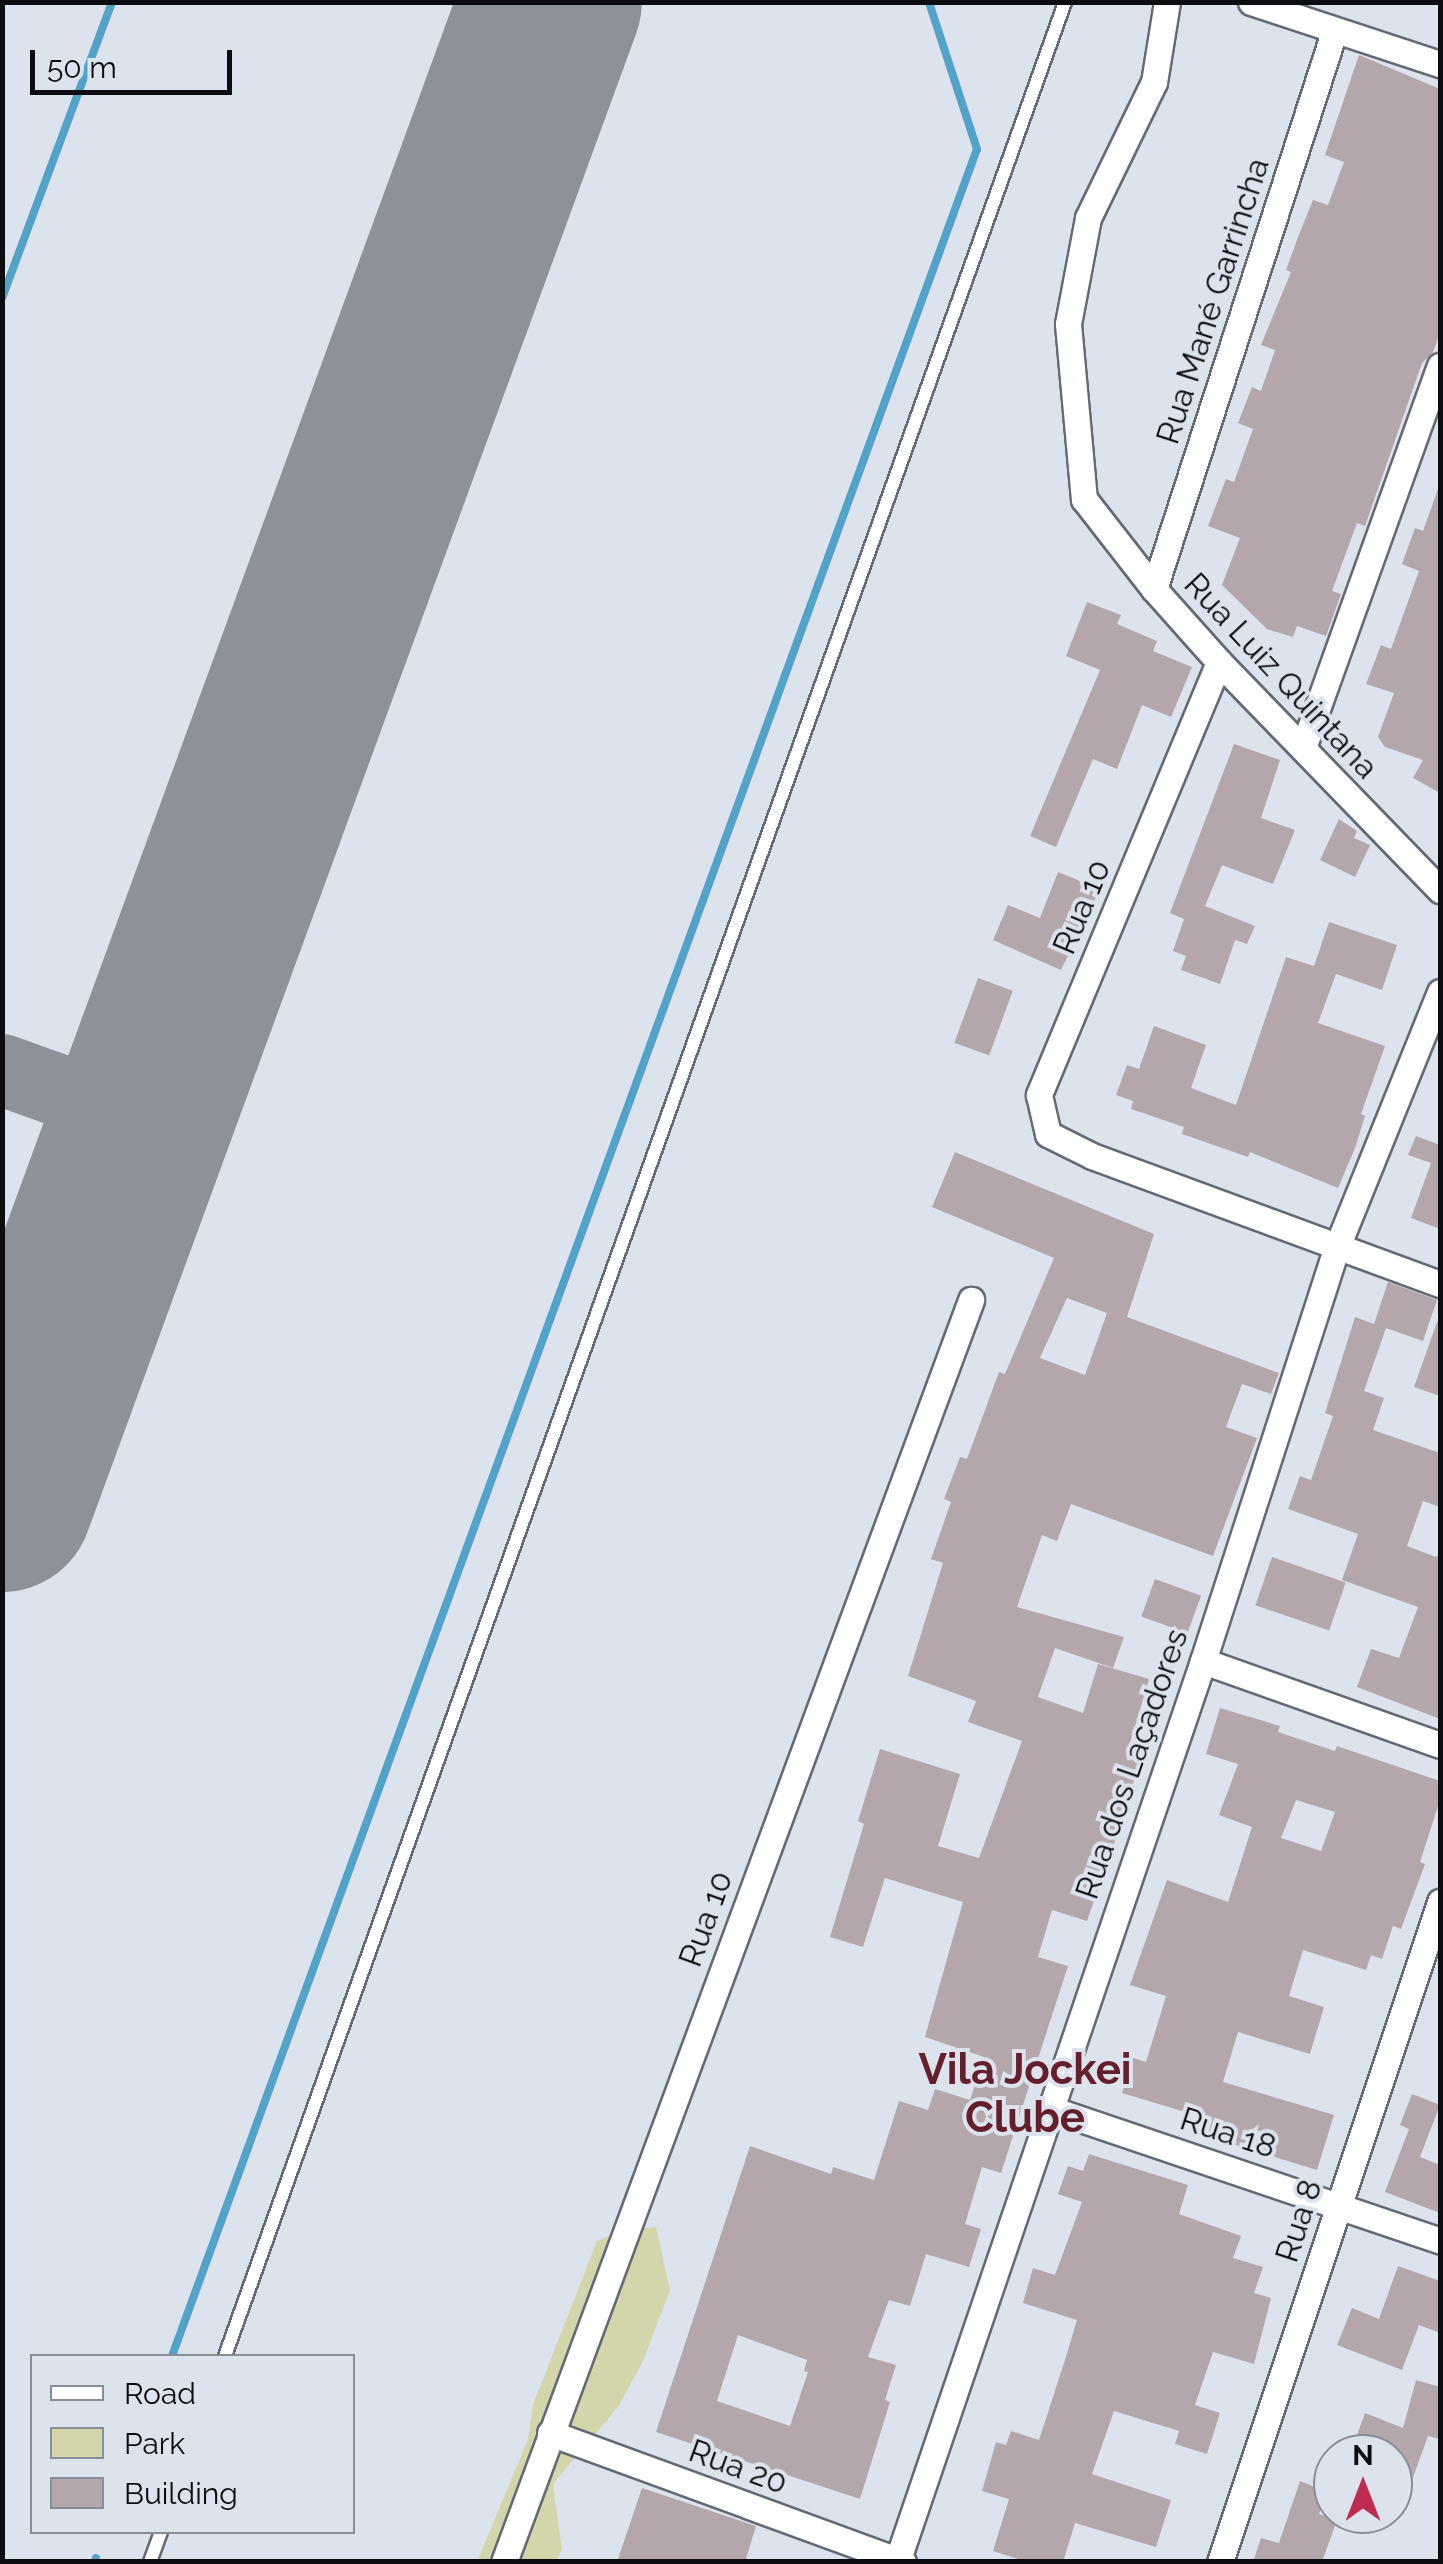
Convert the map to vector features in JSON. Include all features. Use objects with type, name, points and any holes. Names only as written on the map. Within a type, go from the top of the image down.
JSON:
[{"type":"street","name":"Rua Luiz Quintana","points":[[1167,2],[1154,82],[1088,218],[1068,324],[1084,499],[1154,589],[1219,662],[1440,890]]},
{"type":"street","points":[[1251,2],[1440,64]]},
{"type":"street","name":"Rua Mané Garrincha","points":[[1154,589],[1334,32]]},
{"type":"street","points":[[1303,748],[1440,366]]},
{"type":"street","name":"Rua 10","points":[[1219,662],[1039,1095],[1048,1134],[1092,1156],[1337,1247]]},
{"type":"street","name":"Rua dos Laçadores","points":[[899,2561],[1203,1661],[1337,1247],[1440,992]]},
{"type":"street","points":[[1337,1247],[1440,1284]]},
{"type":"street","name":"Rua 10","points":[[504,2562],[971,1300]]},
{"type":"street","points":[[1203,1661],[1440,1745]]},
{"type":"street","name":"Rua 8","points":[[1220,2562],[1440,1902]]},
{"type":"street","name":"Rua 18","points":[[1051,2109],[1440,2241]]},
{"type":"street","name":"Rua 20","points":[[550,2433],[899,2561]]},
{"type":"lane","points":[[226,2354],[1065,2]]},
{"type":"lane","points":[[150,2562],[160,2534]]},
{"type":"green space","points":[[656,2227],[670,2290],[643,2361],[618,2407],[553,2484],[562,2549],[556,2561],[477,2562],[528,2439],[533,2405],[597,2241],[625,2230]]},
{"type":"building","points":[[1359,55],[1440,89],[1440,333],[1433,352],[1422,363],[1365,526],[1357,523],[1332,591],[1341,594],[1326,636],[1297,626],[1293,637],[1267,629],[1222,585],[1240,538],[1208,526],[1226,479],[1234,482],[1253,429],[1238,423],[1252,387],[1261,391],[1275,350],[1261,345],[1291,272],[1286,270],[1300,232],[1313,200],[1328,205],[1344,162],[1325,155]]},
{"type":"building","points":[[1438,489],[1440,793],[1413,778],[1423,760],[1385,747],[1378,737],[1394,693],[1366,684],[1381,645],[1391,649],[1419,571],[1402,564],[1415,528],[1423,531]]},
{"type":"building","points":[[1087,602],[1121,615],[1117,624],[1157,641],[1153,651],[1192,667],[1171,717],[1142,705],[1117,769],[1093,759],[1056,847],[1030,836],[1100,670],[1066,656]]},
{"type":"building","points":[[1234,744],[1280,760],[1261,818],[1295,830],[1273,884],[1222,865],[1205,906],[1255,926],[1247,944],[1235,940],[1220,984],[1181,970],[1186,956],[1173,951],[1184,919],[1170,913]]},
{"type":"building","points":[[1339,819],[1357,831],[1354,838],[1370,845],[1355,877],[1320,860]]},
{"type":"building","points":[[1058,872],[1100,889],[1061,970],[993,940],[1008,905],[1040,918]]},
{"type":"building","points":[[1329,922],[1397,945],[1382,990],[1336,974],[1318,1023],[1385,1046],[1361,1114],[1365,1116],[1355,1148],[1338,1188],[1250,1152],[1248,1157],[1182,1134],[1184,1127],[1131,1109],[1133,1101],[1116,1095],[1127,1065],[1139,1069],[1154,1026],[1206,1045],[1191,1088],[1236,1105],[1286,957],[1314,966]]},
{"type":"building","points":[[978,978],[1013,991],[989,1055],[954,1043]]},
{"type":"building","points":[[1416,1136],[1440,1145],[1440,1229],[1411,1218],[1431,1163],[1408,1155]]},
{"type":"building","points":[[955,1152],[1154,1234],[1127,1317],[1279,1373],[1271,1394],[1242,1384],[1226,1427],[1257,1438],[1213,1556],[1071,1504],[1057,1541],[1042,1535],[1017,1607],[1124,1637],[1113,1668],[1055,1648],[1038,1697],[1083,1713],[1098,1664],[1149,1679],[1128,1750],[1144,1756],[1114,1831],[1118,1832],[1087,1921],[1052,1910],[1038,1957],[1068,1966],[1001,2173],[982,2167],[965,2224],[981,2229],[969,2267],[926,2254],[910,2306],[889,2300],[868,2357],[896,2365],[885,2400],[890,2402],[860,2499],[656,2432],[750,2146],[831,2174],[833,2167],[874,2180],[899,2101],[928,2110],[935,2089],[970,2100],[984,2057],[925,2037],[963,1902],[885,1878],[863,1947],[830,1937],[864,1824],[858,1821],[880,1749],[960,1774],[938,1846],[979,1858],[1022,1741],[968,1722],[976,1701],[908,1676],[943,1563],[931,1559],[951,1502],[944,1499],[960,1457],[967,1459],[999,1372],[1005,1374],[1054,1258],[932,1207]],"holes":[[[1067,1298],[1107,1313],[1085,1375],[1040,1358]],[[738,2335],[807,2360],[804,2371],[808,2372],[790,2426],[717,2401]]]},
{"type":"building","points":[[1388,1282],[1437,1300],[1423,1341],[1386,1328],[1364,1391],[1384,1398],[1373,1430],[1440,1453],[1440,1507],[1423,1501],[1407,1546],[1436,1557],[1440,1552],[1440,1719],[1357,1687],[1371,1649],[1399,1658],[1418,1607],[1342,1580],[1358,1534],[1288,1509],[1300,1476],[1311,1480],[1333,1416],[1325,1413],[1355,1317],[1374,1324]]},
{"type":"building","points":[[1440,1322],[1440,1396],[1414,1387]]},
{"type":"building","points":[[1272,1557],[1346,1582],[1329,1631],[1255,1605]]},
{"type":"building","points":[[1155,1579],[1201,1596],[1187,1633],[1141,1617]]},
{"type":"building","points":[[1220,1708],[1280,1726],[1278,1732],[1335,1751],[1337,1746],[1440,1781],[1440,1800],[1420,1862],[1425,1864],[1401,1929],[1393,1926],[1382,1959],[1371,1955],[1366,1970],[1303,1950],[1289,1996],[1324,2007],[1310,2054],[1238,2032],[1223,2082],[1334,2115],[1317,2170],[1207,2136],[1212,2120],[1122,2093],[1133,2058],[1146,2062],[1166,1996],[1130,1985],[1167,1880],[1228,1902],[1252,1827],[1219,1815],[1238,1764],[1206,1754]],"holes":[[[1296,1800],[1335,1812],[1321,1851],[1281,1838]]]},
{"type":"building","points":[[1412,2094],[1440,2105],[1420,2157],[1440,2165],[1440,2213],[1385,2192],[1409,2129],[1400,2125]]},
{"type":"building","points":[[1089,2154],[1188,2185],[1179,2214],[1241,2236],[1233,2258],[1263,2267],[1254,2293],[1271,2298],[1254,2364],[1213,2352],[1195,2405],[1220,2413],[1207,2454],[1175,2444],[1179,2431],[1114,2411],[1092,2474],[1171,2500],[1156,2547],[1075,2523],[1063,2562],[1027,2562],[993,2551],[1009,2499],[982,2491],[996,2442],[1006,2445],[1011,2431],[1039,2440],[1065,2360],[1077,2320],[1023,2303],[1033,2268],[1055,2275],[1082,2202],[1058,2194],[1068,2166],[1083,2171]]},
{"type":"building","points":[[1398,2266],[1440,2281],[1440,2333],[1419,2325],[1402,2370],[1337,2345],[1352,2308],[1379,2319]]},
{"type":"building","points":[[1416,2380],[1440,2387],[1440,2439],[1428,2436],[1413,2477],[1413,2434],[1357,2434],[1365,2413],[1403,2428]]},
{"type":"building","points":[[1300,2481],[1313,2486],[1313,2534],[1332,2534],[1322,2562],[1253,2562],[1261,2538],[1279,2543]]},
{"type":"building","points":[[642,2488],[756,2526],[745,2562],[617,2562]]},
{"type":"waterway","points":[[2,298],[112,2]]},
{"type":"waterway","points":[[173,2354],[977,149],[929,2]]},
{"type":"waterway","points":[[95,2562],[96,2558]]},
{"type":"taxiway","points":[[2,1070],[72,1095],[106,1097],[142,1083],[163,1062]]},
{"type":"taxiway","points":[[72,1095],[91,1109],[110,1138],[117,1188]]},
{"type":"runway","points":[[2,1501],[551,2]]},
{"type":"district","name":"Vila Jockei Clube","points":[[1025,2094]]}]
